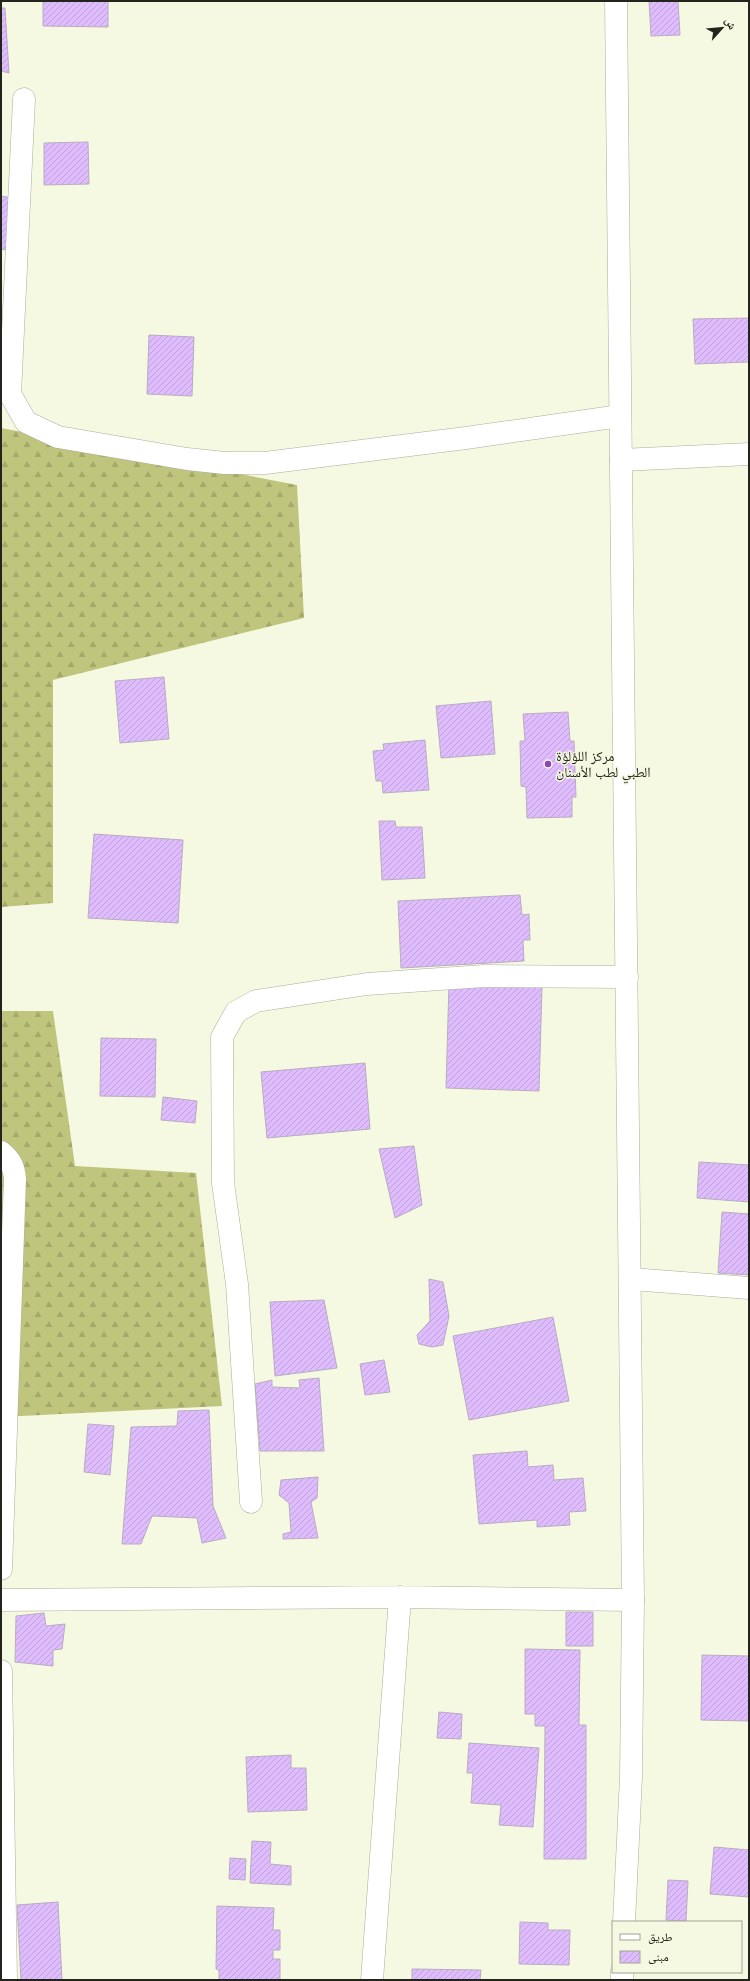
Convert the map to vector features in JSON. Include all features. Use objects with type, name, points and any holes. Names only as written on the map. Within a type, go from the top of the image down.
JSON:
[{"type":"street","points":[[616,1],[620,460],[631,1279],[633,1600],[631,1777],[624,1921]]},
{"type":"street","points":[[24,99],[10,394],[26,422],[58,436],[187,459],[266,463],[466,438],[620,416]]},
{"type":"street","points":[[620,460],[749,454]]},
{"type":"street","points":[[251,1502],[237,1284],[223,1183],[222,1037],[236,1012],[256,1001],[367,984],[484,976],[627,977]]},
{"type":"street","points":[[1,1152],[8,1158],[14,1168],[15,1180],[1,1569]]},
{"type":"street","points":[[631,1279],[749,1288]]},
{"type":"street","points":[[1,1600],[400,1597],[633,1600]]},
{"type":"street","points":[[372,1980],[400,1597]]},
{"type":"street","points":[[1,1671],[6,1980]]},
{"type":"green space","points":[[1,428],[297,485],[304,618],[53,680],[53,903],[1,907]]},
{"type":"green space","points":[[1,1011],[53,1011],[75,1166],[196,1173],[222,1406],[1,1417]]},
{"type":"building","points":[[43,1],[108,1],[108,27],[43,26]]},
{"type":"building","points":[[649,1],[678,1],[680,35],[651,36]]},
{"type":"building","points":[[1,8],[5,8],[9,73],[1,71]]},
{"type":"building","points":[[88,142],[89,184],[44,185],[44,143]]},
{"type":"building","points":[[1,196],[13,198],[7,250],[1,249]]},
{"type":"building","points":[[749,318],[749,362],[695,364],[693,319]]},
{"type":"building","points":[[149,335],[194,337],[192,396],[147,394]]},
{"type":"building","points":[[164,677],[169,739],[120,743],[115,681]]},
{"type":"building","points":[[491,701],[495,754],[441,758],[436,706]]},
{"type":"building","name":"مركز اللؤلؤة الطبي لطب الأسنان","points":[[568,712],[570,741],[574,741],[576,797],[572,797],[572,817],[527,818],[526,787],[521,786],[520,741],[525,741],[523,714]]},
{"type":"building","points":[[425,740],[429,790],[383,793],[382,781],[376,781],[373,751],[384,750],[383,744]]},
{"type":"building","points":[[379,821],[395,821],[396,827],[422,827],[425,878],[382,880]]},
{"type":"building","points":[[94,834],[183,840],[178,923],[88,918]]},
{"type":"building","points":[[520,895],[522,915],[529,914],[530,940],[523,940],[524,961],[401,968],[398,901]]},
{"type":"building","points":[[449,983],[542,987],[539,1091],[446,1088]]},
{"type":"building","points":[[101,1038],[156,1039],[155,1097],[100,1096]]},
{"type":"building","points":[[365,1063],[370,1129],[267,1138],[261,1072]]},
{"type":"building","points":[[163,1097],[197,1101],[195,1123],[161,1120]]},
{"type":"building","points":[[414,1146],[422,1205],[395,1218],[379,1149]]},
{"type":"building","points":[[699,1162],[749,1165],[749,1202],[697,1198]]},
{"type":"building","points":[[722,1212],[749,1214],[749,1275],[718,1273]]},
{"type":"building","points":[[429,1279],[443,1282],[449,1316],[443,1345],[432,1347],[419,1344],[417,1335],[430,1321]]},
{"type":"building","points":[[324,1300],[337,1368],[275,1376],[270,1302]]},
{"type":"building","points":[[553,1317],[569,1401],[469,1420],[453,1336]]},
{"type":"building","points":[[384,1360],[390,1392],[365,1395],[360,1364]]},
{"type":"building","points":[[319,1378],[324,1451],[260,1451],[255,1384],[272,1380],[272,1387],[300,1388],[299,1380]]},
{"type":"building","points":[[209,1410],[213,1506],[226,1538],[202,1543],[197,1518],[152,1516],[141,1544],[122,1544],[131,1427],[177,1426],[178,1411]]},
{"type":"building","points":[[88,1424],[114,1426],[110,1475],[84,1472]]},
{"type":"building","points":[[527,1451],[528,1467],[553,1465],[554,1480],[583,1478],[586,1511],[569,1512],[570,1525],[537,1527],[537,1520],[479,1524],[473,1455]]},
{"type":"building","points":[[318,1477],[317,1498],[311,1502],[318,1538],[283,1539],[283,1534],[291,1532],[289,1503],[279,1495],[281,1480]]},
{"type":"building","points":[[566,1612],[593,1612],[593,1646],[566,1646]]},
{"type":"building","points":[[44,1613],[46,1626],[65,1624],[62,1649],[53,1650],[53,1666],[15,1662],[16,1616]]},
{"type":"building","points":[[525,1649],[580,1650],[579,1725],[586,1725],[586,1859],[544,1859],[545,1726],[535,1726],[535,1714],[525,1714]]},
{"type":"building","points":[[702,1655],[749,1656],[749,1721],[701,1720]]},
{"type":"building","points":[[439,1712],[462,1714],[461,1739],[437,1738]]},
{"type":"building","points":[[469,1743],[539,1748],[533,1827],[499,1825],[501,1805],[471,1803],[473,1773],[467,1773]]},
{"type":"building","points":[[291,1755],[291,1768],[306,1768],[307,1810],[248,1812],[246,1757]]},
{"type":"building","points":[[252,1841],[271,1842],[270,1864],[291,1866],[291,1885],[250,1883]]},
{"type":"building","points":[[714,1847],[749,1850],[749,1897],[710,1894]]},
{"type":"building","points":[[230,1858],[246,1859],[245,1880],[229,1879]]},
{"type":"building","points":[[668,1880],[688,1881],[686,1921],[666,1920]]},
{"type":"building","points":[[58,1902],[62,1980],[21,1980],[17,1905]]},
{"type":"building","points":[[217,1906],[274,1908],[273,1930],[280,1930],[280,1950],[273,1950],[273,1959],[280,1959],[280,1980],[219,1980],[219,1970],[216,1969]]},
{"type":"building","points":[[520,1922],[548,1923],[548,1930],[570,1930],[569,1965],[519,1964]]},
{"type":"building","points":[[412,1969],[481,1970],[480,1980],[412,1980]]},
{"type":"place","name":"مركز اللؤلؤة الطبي لطب الأسنان","points":[[548,764]]}]
